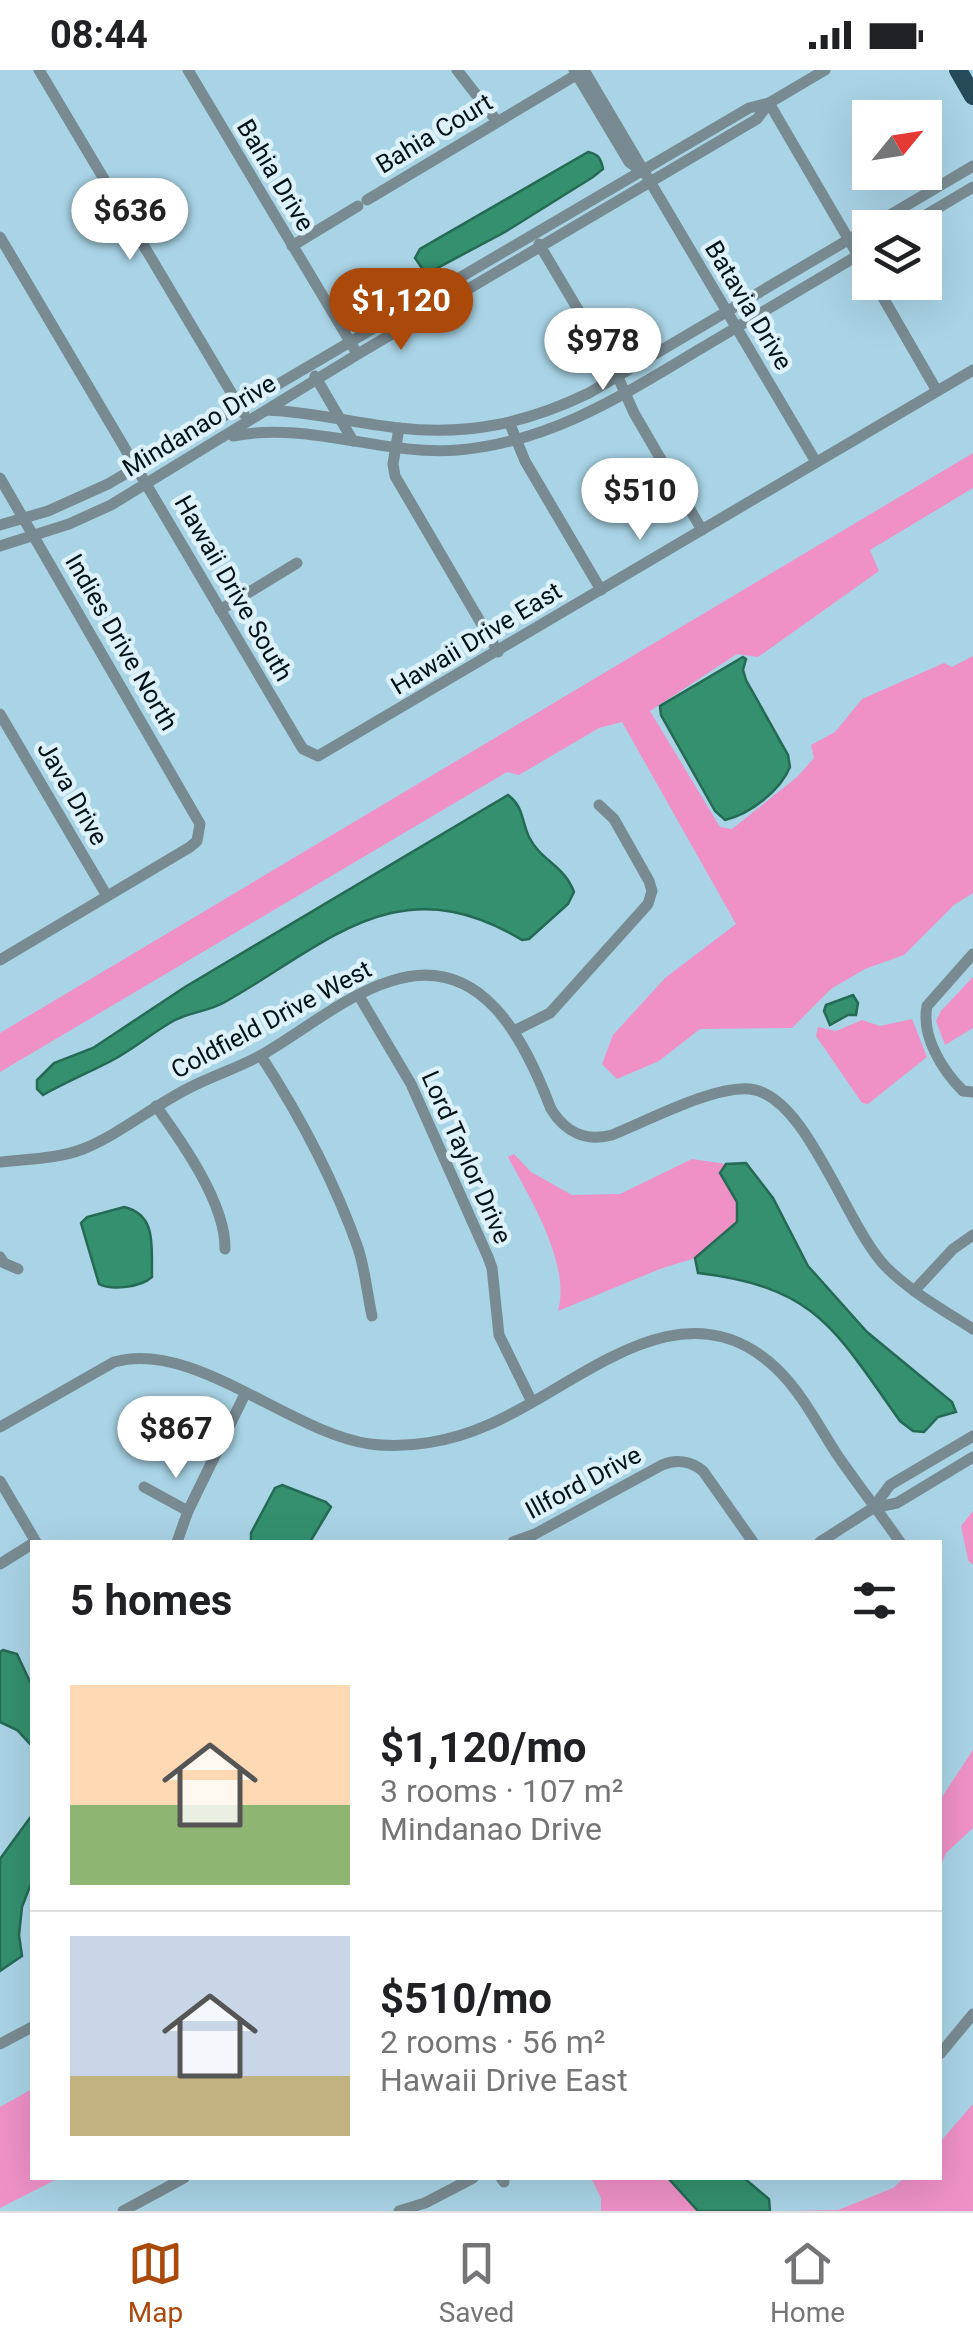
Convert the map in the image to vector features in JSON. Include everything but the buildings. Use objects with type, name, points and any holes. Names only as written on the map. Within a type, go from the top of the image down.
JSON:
[{"type":"highway","points":[[958,70],[973,96]]},
{"type":"street","points":[[39,70],[253,427],[396,448],[456,450],[517,442],[574,422],[626,394],[852,260]]},
{"type":"street","name":"Bahia Drive","points":[[188,70],[354,349]]},
{"type":"street","points":[[457,70],[496,120]]},
{"type":"street","name":"Mindanao Drive","points":[[0,525],[78,500],[309,369],[354,349],[646,177],[757,119],[769,103],[825,70]]},
{"type":"street","name":"Bahia Court","points":[[292,246],[578,72]]},
{"type":"street","name":"Batavia Drive","points":[[578,72],[629,162],[646,177],[816,462]]},
{"type":"street","points":[[769,103],[852,246]]},
{"type":"street","points":[[942,185],[973,166]]},
{"type":"street","points":[[934,210],[973,187]]},
{"type":"street","points":[[241,408],[398,428],[452,431],[510,424],[567,403],[933,190],[944,204]]},
{"type":"street","name":"Hawaii Drive South","points":[[0,237],[298,740],[311,753]]},
{"type":"street","points":[[538,242],[702,530]]},
{"type":"street","points":[[884,300],[937,391]]},
{"type":"street","name":"Mindanao Drive","points":[[0,546],[97,512],[224,438],[253,427],[266,410],[318,380],[354,349]]},
{"type":"street","points":[[309,369],[353,440]]},
{"type":"street","name":"Hawaii Drive East","points":[[311,753],[327,753],[973,370]]},
{"type":"street","points":[[510,424],[601,590]]},
{"type":"street","points":[[398,428],[395,476],[498,652]]},
{"type":"street","name":"Indies Drive North","points":[[0,478],[196,814],[200,831],[197,841],[107,896]]},
{"type":"street","points":[[220,610],[298,563]]},
{"type":"street","name":"Java Drive","points":[[0,714],[107,896]]},
{"type":"street","points":[[516,1030],[536,1023],[558,1006],[648,904],[652,891],[649,881],[614,819],[599,804]]},
{"type":"street","points":[[1,959],[107,896]]},
{"type":"street","points":[[973,954],[927,1006],[925,1014],[934,1050],[946,1071],[963,1091],[973,1092]]},
{"type":"street","name":"Coldfield Drive West","points":[[0,1162],[87,1148],[156,1106],[260,1056],[359,996],[396,979],[433,976],[485,998],[516,1030],[558,1120],[574,1133],[587,1137],[612,1135],[721,1091],[751,1089],[778,1100],[797,1120],[865,1240],[886,1266],[914,1291],[973,1330]]},
{"type":"street","name":"Lord Taylor Drive","points":[[359,996],[411,1084],[472,1221],[492,1268],[498,1335],[532,1400]]},
{"type":"street","points":[[260,1056],[288,1098],[328,1173],[359,1251],[372,1316]]},
{"type":"street","points":[[156,1106],[214,1201],[226,1234],[225,1249]]},
{"type":"street","points":[[914,1291],[953,1249],[973,1235]]},
{"type":"street","points":[[0,1257],[18,1269]]},
{"type":"street","points":[[0,1427],[96,1370],[130,1357],[174,1361],[323,1431],[389,1446],[454,1437],[491,1424],[653,1338],[702,1334],[728,1339],[761,1356],[792,1385],[898,1540]]},
{"type":"street","points":[[179,1540],[188,1511],[244,1394]]},
{"type":"street","points":[[874,1508],[890,1486],[973,1436]]},
{"type":"street","points":[[823,1540],[874,1508],[898,1503],[973,1457]]},
{"type":"street","name":"Illford Drive","points":[[518,1540],[662,1465],[681,1462],[703,1470],[752,1540]]},
{"type":"street","points":[[0,1480],[33,1540]]},
{"type":"street","points":[[144,1487],[188,1511]]},
{"type":"street","points":[[0,1564],[30,1546]]},
{"type":"street","points":[[942,2052],[973,2014]]},
{"type":"street","points":[[0,2044],[30,2028]]},
{"type":"street","points":[[123,2211],[180,2180]]},
{"type":"street","points":[[399,2211],[425,2203],[469,2180]]},
{"type":"shaded area","points":[[588,152],[598,157],[603,169],[505,232],[426,274],[415,258],[420,249]]},
{"type":"shaded area","points":[[973,453],[973,488],[870,550],[879,571],[758,657],[737,654],[650,711],[720,827],[732,829],[797,777],[814,758],[811,745],[835,732],[862,699],[944,663],[952,667],[973,656],[973,893],[954,905],[904,955],[865,969],[831,989],[792,1028],[700,1029],[659,1061],[617,1079],[602,1064],[613,1035],[665,978],[736,924],[622,722],[599,728],[519,775],[507,772],[0,1072],[0,1033]]},
{"type":"shaded area","points":[[743,657],[746,680],[788,755],[790,767],[763,800],[725,820],[715,811],[661,715],[660,706]]},
{"type":"shaded area","points":[[508,795],[520,809],[534,845],[564,875],[574,892],[568,904],[529,939],[522,940],[478,919],[438,910],[401,911],[366,921],[219,1005],[175,1020],[111,1061],[43,1095],[37,1089],[37,1080],[54,1063],[93,1048],[185,987]]},
{"type":"shaded area","points":[[973,977],[973,1028],[945,1045],[936,1021]]},
{"type":"shaded area","points":[[853,995],[858,1003],[856,1015],[830,1025],[824,1011],[826,1005]]},
{"type":"shaded area","points":[[912,1019],[927,1057],[868,1104],[862,1103],[816,1036],[818,1027],[836,1031],[862,1020],[880,1026]]},
{"type":"shaded area","points":[[514,1154],[531,1172],[572,1195],[620,1194],[692,1159],[726,1164],[721,1173],[737,1202],[737,1222],[695,1258],[558,1311],[559,1273],[554,1252],[508,1157]]},
{"type":"shaded area","points":[[746,1163],[773,1198],[808,1266],[867,1332],[952,1402],[956,1412],[938,1417],[924,1432],[913,1431],[900,1421],[858,1361],[819,1318],[771,1289],[698,1273],[695,1258],[737,1222],[737,1202],[720,1173],[726,1164]]},
{"type":"shaded area","points":[[124,1207],[143,1217],[148,1225],[152,1277],[134,1285],[105,1286],[99,1284],[81,1223],[87,1217]]},
{"type":"shaded area","points":[[282,1485],[331,1507],[311,1540],[251,1540],[275,1488]]},
{"type":"shaded area","points":[[973,1511],[973,1565],[968,1560],[961,1526]]},
{"type":"shaded area","points":[[0,1652],[17,1654],[30,1682],[30,1744],[17,1730],[0,1722]]},
{"type":"shaded area","points":[[973,1750],[973,1828],[946,1853],[942,1863],[942,1797]]},
{"type":"shaded area","points":[[30,1818],[30,1886],[22,1907],[19,1935],[22,1956],[0,1971],[0,1859]]},
{"type":"shaded area","points":[[30,2090],[30,2180],[55,2180],[0,2208],[0,2107]]},
{"type":"shaded area","points":[[973,2104],[973,2211],[791,2211],[838,2210],[893,2188],[902,2180],[942,2180],[942,2140]]},
{"type":"shaded area","points":[[592,2180],[670,2180],[698,2211],[601,2211],[601,2198]]},
{"type":"shaded area","points":[[670,2180],[746,2180],[769,2199],[770,2211],[698,2211]]}]
